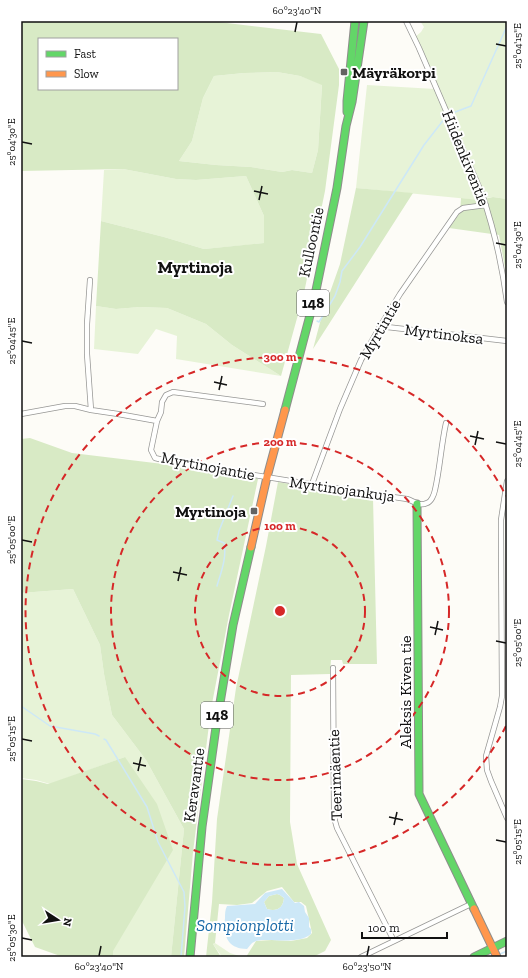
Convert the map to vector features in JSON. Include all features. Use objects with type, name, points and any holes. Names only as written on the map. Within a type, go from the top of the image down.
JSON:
[{"type":"main road","name":"Kulloontie","points":[[346,126],[355,21]]},
{"type":"main road","name":"Kulloontie","points":[[266,477],[314,300],[337,188],[364,21]]},
{"type":"main road","name":"Keravantie","points":[[190,957],[202,827],[216,727],[233,625],[266,477]]},
{"type":"main road","name":"Aleksis Kiven tie","points":[[417,504],[419,794],[496,957]]},
{"type":"main road","points":[[474,957],[507,941]]},
{"type":"street","name":"Hiidenkiventie","points":[[406,21],[419,48],[486,206],[502,268],[507,302]]},
{"type":"street","name":"Myrtintie","points":[[312,484],[337,416],[358,367],[406,286],[457,212],[463,208],[486,206]]},
{"type":"street","points":[[90,280],[87,324],[87,354],[91,410]]},
{"type":"street","name":"Myrtinoksa","points":[[381,326],[507,341]]},
{"type":"street","points":[[21,414],[65,406],[75,406],[157,421],[162,402],[166,395],[173,392],[263,404]]},
{"type":"street","name":"Myrtinojantie","points":[[157,421],[152,450],[155,458],[266,477]]},
{"type":"street","points":[[417,504],[428,503],[434,492],[446,423]]},
{"type":"street","name":"Myrtinojankuja","points":[[266,477],[340,490],[407,499],[412,500],[417,504]]},
{"type":"street","points":[[507,481],[501,520],[502,696],[486,756],[487,770],[507,818]]},
{"type":"street","name":"Teerimäentie","points":[[333,668],[335,821],[337,828],[394,941]]},
{"type":"street","points":[[361,957],[470,904]]},
{"type":"green space","points":[[21,21],[210,21],[321,34],[339,69],[339,85],[325,191],[304,293],[281,376],[232,345],[206,324],[167,308],[140,307],[116,309],[96,306],[101,221],[204,249],[264,243],[264,216],[246,176],[196,180],[176,179],[123,169],[21,171]],"holes":[[[277,72],[300,76],[322,85],[318,150],[312,173],[292,170],[282,172],[251,167],[179,161],[192,141],[203,98],[214,76]]]},
{"type":"green space","points":[[420,21],[507,21],[507,199],[493,197],[484,198],[482,194],[479,200],[356,188],[367,85],[435,89],[415,37],[424,27]]},
{"type":"green space","points":[[277,72],[300,76],[322,84],[318,150],[312,173],[292,170],[282,172],[251,167],[179,161],[192,141],[203,98],[214,76]]},
{"type":"green space","points":[[123,169],[176,179],[196,180],[246,176],[264,216],[265,243],[204,249],[101,221],[104,170]]},
{"type":"green space","points":[[356,188],[413,193],[313,349],[322,315],[340,264]]},
{"type":"green space","points":[[493,197],[507,199],[507,278],[499,235],[449,228],[460,213],[461,198],[479,200]]},
{"type":"green space","points":[[96,306],[116,309],[140,307],[167,308],[206,324],[232,345],[281,376],[176,359],[177,336],[156,329],[138,354],[94,349]]},
{"type":"green space","points":[[30,438],[72,453],[254,475],[258,479],[211,709],[193,852],[184,957],[171,957],[184,829],[146,760],[112,715],[100,645],[73,589],[21,593],[21,439]]},
{"type":"green space","points":[[278,482],[373,498],[377,664],[343,664],[342,660],[331,660],[330,674],[291,675],[290,822],[297,864],[331,940],[325,951],[313,957],[246,957],[256,941],[291,941],[307,938],[312,933],[306,906],[301,902],[294,902],[282,887],[267,891],[252,903],[237,905],[219,904],[215,943],[213,944],[221,957],[206,957],[212,902],[217,819],[236,688]]},
{"type":"green space","points":[[73,589],[100,645],[112,715],[146,760],[184,829],[171,957],[113,957],[125,757],[50,784],[21,778],[21,593]]},
{"type":"green space","points":[[125,757],[157,804],[173,850],[113,951],[113,957],[63,957],[35,947],[21,919],[21,779],[48,784]]},
{"type":"green space","points":[[277,894],[284,898],[281,907],[274,910],[267,909],[264,902],[269,896]]},
{"type":"green space","points":[[215,943],[230,953],[242,957],[222,957],[213,944]]},
{"type":"water","name":"Sompionplotti","points":[[282,889],[295,903],[299,902],[304,906],[305,912],[309,918],[311,934],[302,939],[296,940],[257,941],[252,943],[247,949],[235,947],[228,940],[225,930],[225,914],[227,906],[255,904],[265,893]],"holes":[[[277,894],[284,898],[281,907],[274,910],[267,909],[264,902],[269,896]]]},
{"type":"waterway","points":[[450,114],[471,106],[507,26]]},
{"type":"waterway","points":[[317,321],[319,322],[335,296],[342,271],[360,247],[424,145],[445,118]]},
{"type":"waterway","points":[[217,586],[225,554],[224,543],[217,540],[233,496]]},
{"type":"waterway","points":[[21,706],[50,726],[99,736]]},
{"type":"waterway","points":[[104,739],[147,807],[158,842],[184,892],[185,907],[181,957]]},
{"type":"waterway","points":[[500,954],[507,951]]},
{"type":"traffic: fast","points":[[347,112],[355,21]]},
{"type":"traffic: fast","points":[[285,410],[314,300],[337,188],[364,21]]},
{"type":"traffic: fast","points":[[417,504],[419,794],[474,909]]},
{"type":"traffic: fast","points":[[190,957],[202,827],[216,727],[233,625],[251,547]]},
{"type":"traffic: fast","points":[[474,957],[507,941]]},
{"type":"traffic: slow","points":[[251,547],[267,477],[285,410]]},
{"type":"traffic: slow","points":[[474,909],[497,957]]},
{"type":"place","name":"Mäyräkorpi","points":[[344,72]]},
{"type":"place","name":"Myrtinoja","points":[[254,511]]},
{"type":"district","name":"Myrtinoja","points":[[195,267]]}]
